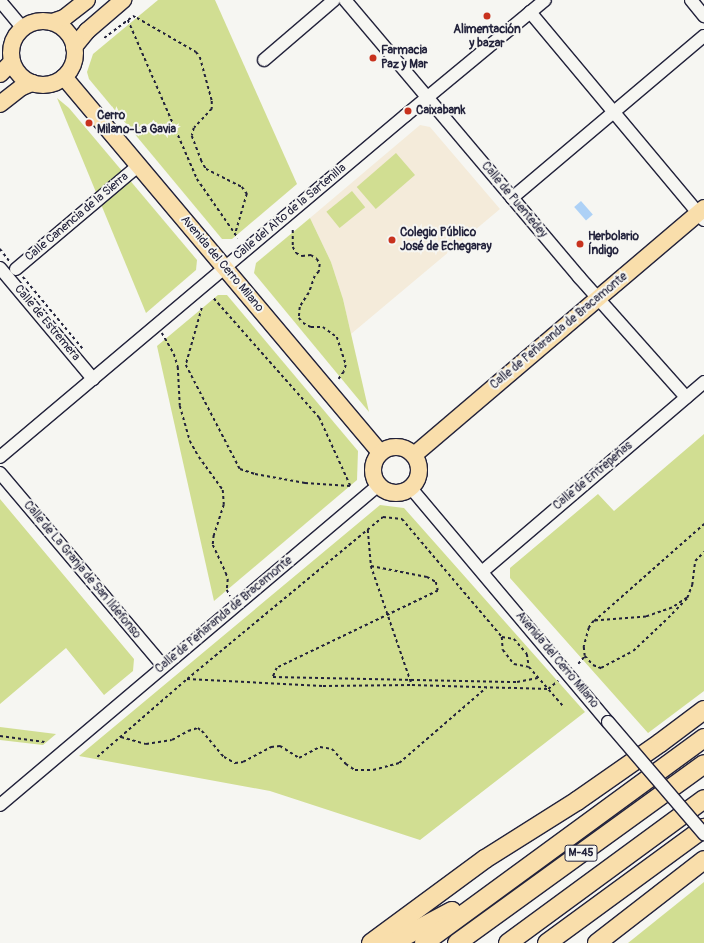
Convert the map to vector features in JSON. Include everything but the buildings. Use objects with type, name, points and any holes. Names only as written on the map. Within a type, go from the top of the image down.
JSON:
[{"type":"highway","points":[[371,943],[485,859],[577,801],[704,710]]},
{"type":"highway","points":[[424,943],[704,738]]},
{"type":"highway","name":"M-45","points":[[457,943],[704,764]]},
{"type":"highway","name":"M-45","points":[[508,943],[704,799]]},
{"type":"highway","points":[[392,943],[449,913],[589,823]]},
{"type":"highway","points":[[547,943],[704,828]]},
{"type":"highway","points":[[597,943],[704,860]]},
{"type":"highway","points":[[555,943],[631,882]]},
{"type":"main road","points":[[52,22],[62,28],[70,36],[74,47],[73,63],[64,77],[55,82],[43,85],[32,83],[20,74],[12,62],[11,49],[15,36],[23,28],[33,23],[42,21],[52,22],[64,18],[87,0]]},
{"type":"main road","points":[[74,47],[87,31],[123,0]]},
{"type":"main road","points":[[0,74],[12,62]]},
{"type":"main road","name":"Avenida del Cerro Milano","points":[[64,77],[380,452]]},
{"type":"main road","points":[[0,104],[22,87],[32,83]]},
{"type":"main road","name":"Calle de Peñaranda de Bracamonte","points":[[414,455],[598,299],[702,214]]},
{"type":"main road","points":[[394,446],[409,450],[414,455],[417,460],[419,472],[414,483],[410,487],[396,493],[389,492],[378,485],[373,470],[376,457],[380,452],[394,446]]},
{"type":"street","points":[[264,60],[334,0]]},
{"type":"street","name":"Calle de Puentedey","points":[[345,0],[598,299],[686,397]]},
{"type":"street","name":"Calle del Alto de la Sartenilla","points":[[0,457],[545,0]]},
{"type":"street","points":[[691,0],[704,16]]},
{"type":"street","points":[[0,1],[23,28]]},
{"type":"street","points":[[530,12],[613,112],[702,214]]},
{"type":"street","points":[[512,198],[704,36]]},
{"type":"street","name":"Calle Canencia de la Sierra","points":[[6,274],[139,166]]},
{"type":"street","name":"Calle de Estremera","points":[[6,274],[93,379]]},
{"type":"street","name":"Calle de Entrepeñas","points":[[483,571],[704,382]]},
{"type":"street","name":"Calle de La Granja de San Ildefonso","points":[[0,474],[163,666]]},
{"type":"street","name":"Calle de Peñaranda de Bracamonte","points":[[0,805],[378,485]]},
{"type":"street","name":"Avenida del Cerro Milano","points":[[410,487],[483,571],[608,722],[704,834]]},
{"type":"path","points":[[104,38],[133,16],[196,52],[200,57],[212,101],[212,109],[194,128],[192,136],[206,169],[242,187],[247,194],[235,235]]},
{"type":"path","points":[[128,20],[197,179],[238,238]]},
{"type":"path","points":[[293,230],[293,247],[296,253],[302,256],[311,255],[317,259],[320,264],[319,272],[315,276],[309,293],[300,307],[299,318],[303,323],[311,327],[323,327],[337,337],[346,365],[344,372],[339,379]]},
{"type":"path","name":"Calle de Estremera","points":[[0,249],[6,274],[83,349]]},
{"type":"path","points":[[202,308],[186,365],[240,469],[255,474],[305,483],[350,486],[319,418],[213,298]]},
{"type":"path","points":[[156,326],[166,338],[174,354],[178,367],[180,406],[190,441],[199,458],[223,490],[224,505],[214,535],[213,545],[228,579],[227,590],[236,604]]},
{"type":"path","points":[[98,757],[187,679],[383,517],[402,520],[502,637],[503,650],[514,664],[529,667]]},
{"type":"path","points":[[704,524],[594,621],[589,628],[584,647],[585,656],[593,665],[600,668],[633,651],[668,618],[687,598],[692,585],[695,561],[704,552]]},
{"type":"path","points":[[368,530],[371,566],[412,685]]},
{"type":"path","points":[[371,566],[427,577],[436,582],[438,591],[277,668],[273,677],[517,682],[539,678]]},
{"type":"path","points":[[594,621],[646,618],[672,608],[687,598]]},
{"type":"path","points":[[502,637],[514,639],[527,654],[529,667],[564,707]]},
{"type":"path","points":[[578,664],[585,656]]},
{"type":"path","points":[[187,679],[323,686],[412,685],[548,689],[558,681]]},
{"type":"path","points":[[121,737],[146,744],[172,740],[188,731],[198,728],[224,757],[235,763],[243,762],[272,747],[280,746],[299,758],[320,747],[332,749],[346,764],[356,770],[373,770],[399,763],[486,688]]},
{"type":"path","points":[[0,736],[45,742]]},
{"type":"shaded area","name":"Colegio Público José de Echegaray","points":[[420,125],[430,127],[500,209],[351,334],[343,299],[331,262],[310,218]]},
{"type":"green space","points":[[158,0],[215,0],[297,184],[232,239],[222,239],[89,79],[87,72],[93,54]]},
{"type":"green space","points":[[57,98],[69,108],[197,260],[196,270],[146,313]]},
{"type":"green space","points":[[396,153],[415,175],[376,209],[357,187]]},
{"type":"green space","points":[[352,191],[365,207],[340,228],[326,212]]},
{"type":"green space","points":[[310,218],[331,262],[343,299],[369,412],[254,273],[256,263]]},
{"type":"green space","points":[[218,295],[227,295],[358,451],[357,480],[214,601],[157,346]]},
{"type":"green space","points":[[704,434],[704,691],[648,733],[510,578],[510,568],[598,494],[614,511]]},
{"type":"green space","points":[[0,499],[134,659],[133,671],[104,695],[66,648],[0,704]]},
{"type":"green space","points":[[380,505],[404,508],[585,712],[420,840],[270,791],[79,756]]},
{"type":"green space","points":[[0,727],[56,734],[43,745],[0,740]]},
{"type":"green space","points":[[704,882],[704,943],[628,943]]},
{"type":"water","points":[[581,201],[593,215],[586,220],[574,207]]},
{"type":"place","name":"Alimentación y bazar","points":[[487,16]]},
{"type":"place","name":"Farmacia Paz y Mar","points":[[373,58]]},
{"type":"place","name":"Caixabank","points":[[408,111]]},
{"type":"place","name":"Cerro Milano-La Gavia","points":[[89,123]]},
{"type":"place","name":"Colegio Público José de Echegaray","points":[[392,240]]},
{"type":"place","name":"Herbolario Índigo","points":[[580,244]]}]
